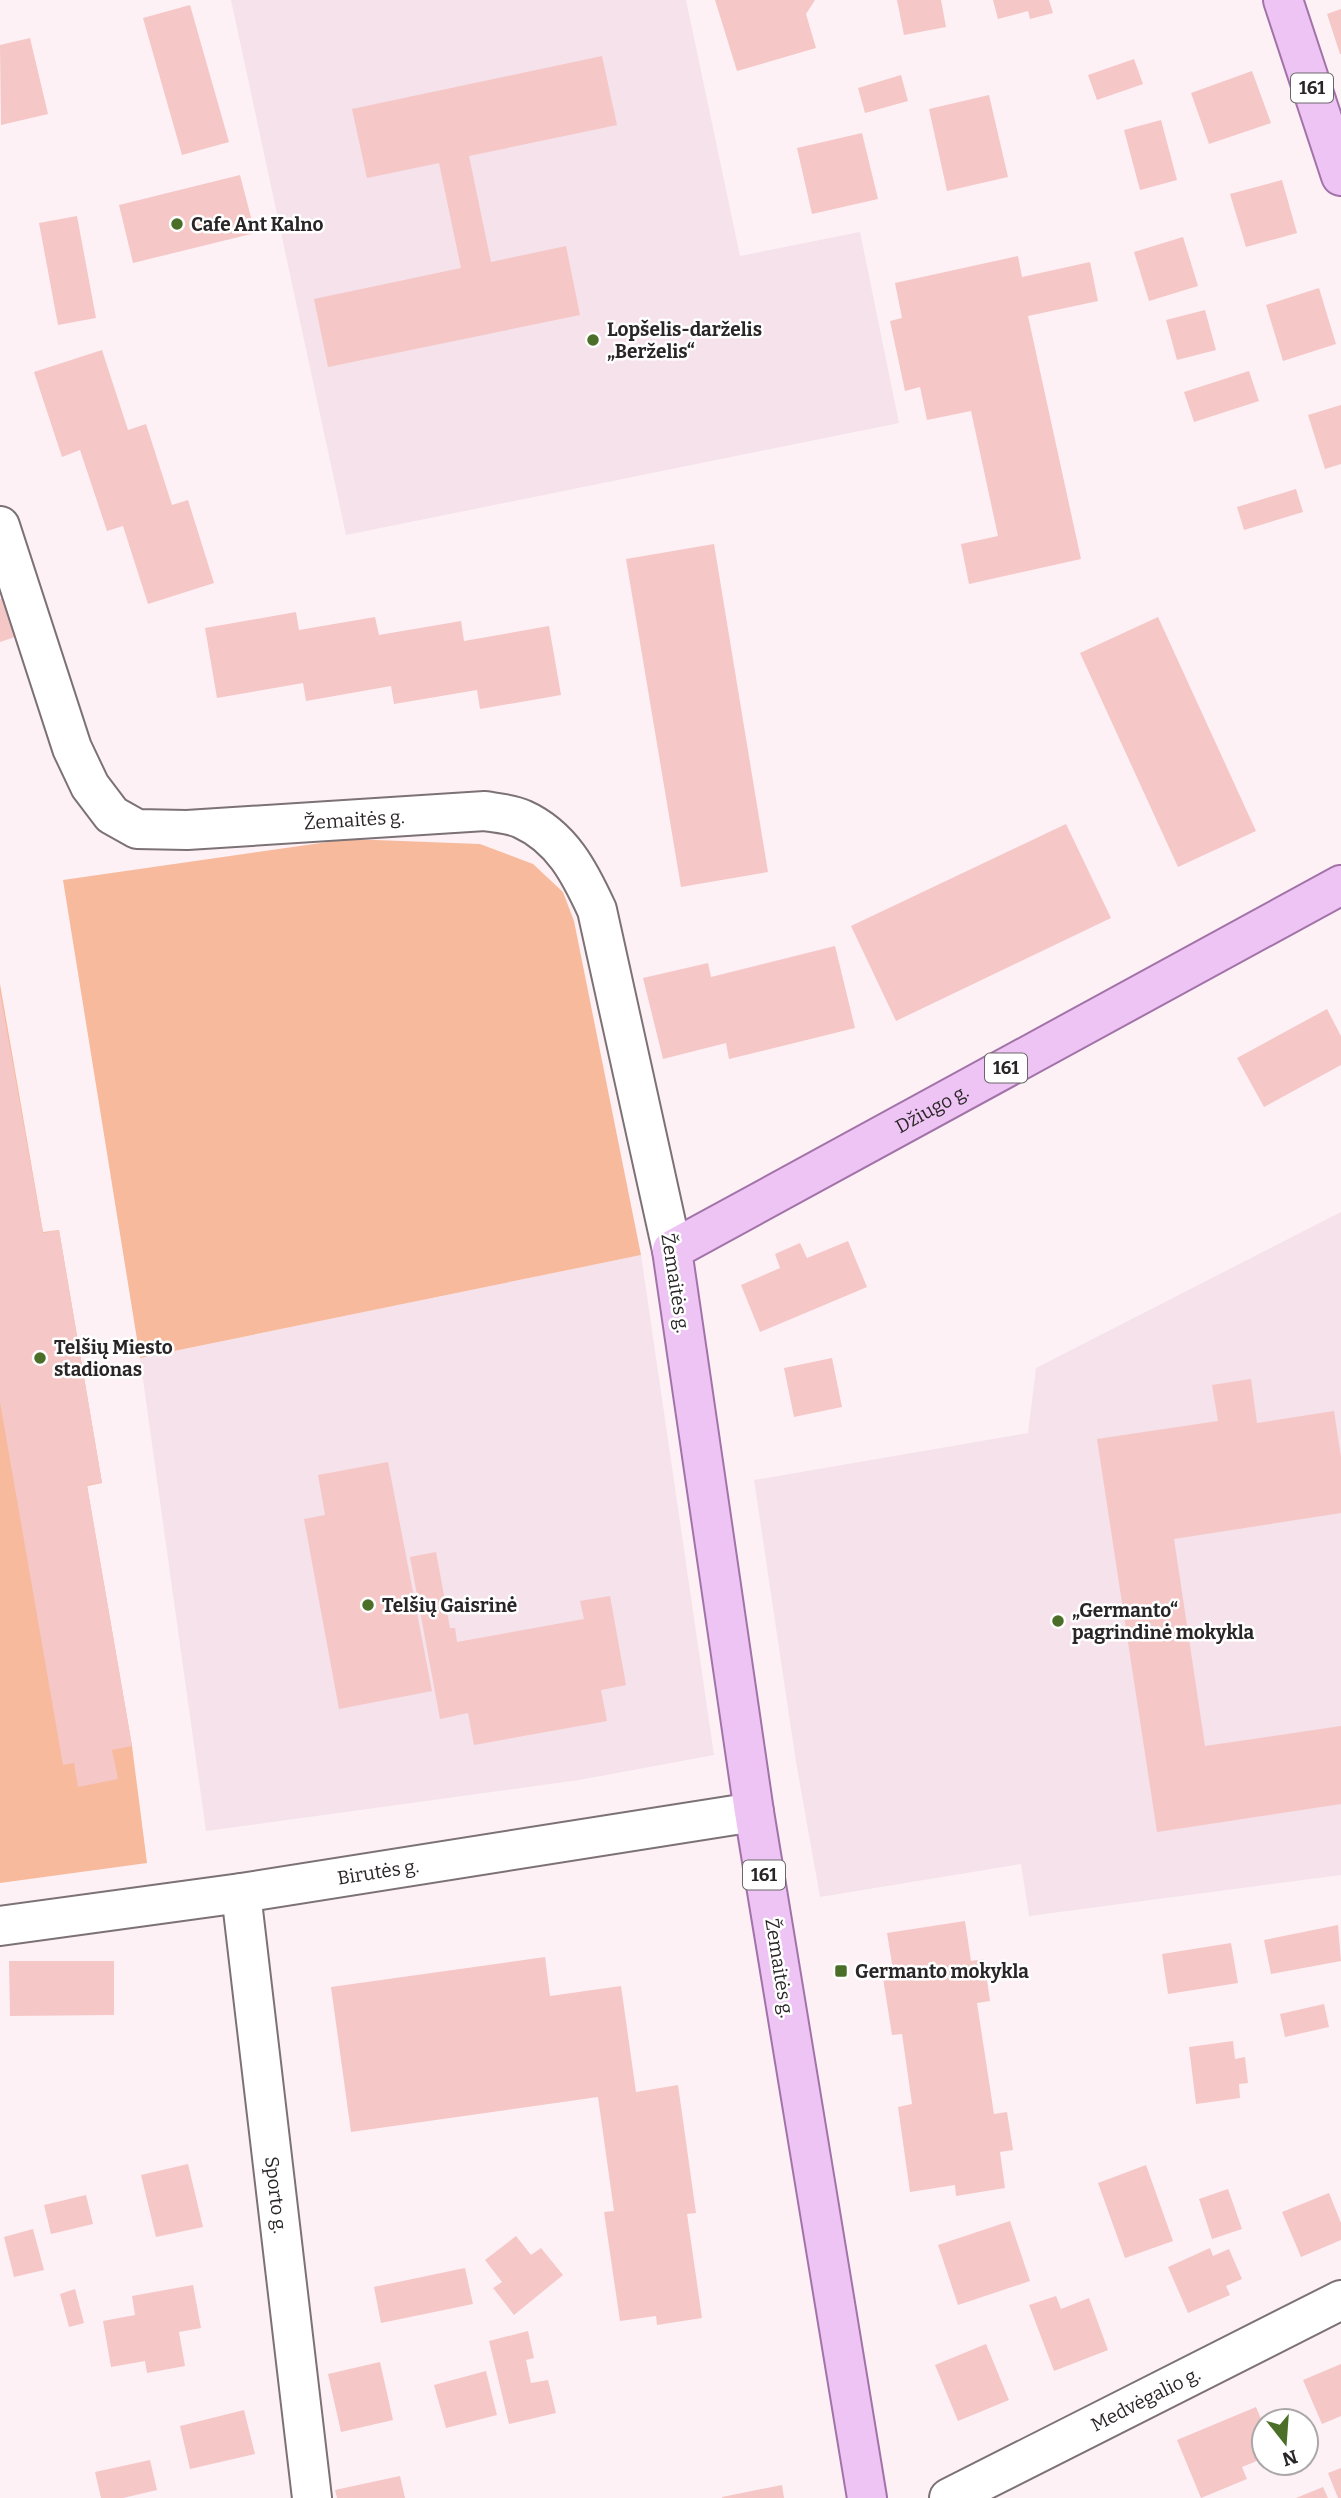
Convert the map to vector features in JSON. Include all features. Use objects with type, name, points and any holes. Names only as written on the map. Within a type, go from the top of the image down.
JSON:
[{"type":"main road","name":"161","points":[[1283,0],[1341,176]]},
{"type":"main road","name":"Džiugo g.","points":[[672,1250],[1341,885]]},
{"type":"main road","name":"Žemaitės g.","points":[[672,1250],[754,1812],[867,2498]]},
{"type":"street","name":"Žemaitės g.","points":[[0,527],[72,748],[90,786],[112,815],[137,829],[187,830],[485,811],[521,818],[555,840],[578,869],[597,910],[672,1250]]},
{"type":"street","name":"Birutės g.","points":[[0,1926],[241,1893],[754,1812]]},
{"type":"street","name":"Sporto g.","points":[[241,1893],[312,2498]]},
{"type":"street","name":"Medvėgalio g.","points":[[949,2498],[1341,2300]]},
{"type":"shaded area","name":"Lopšelis-darželis „Berželis“","points":[[231,0],[686,0],[740,256],[860,232],[899,423],[346,535]]},
{"type":"shaded area","points":[[349,839],[480,844],[533,864],[563,892],[574,921],[641,1255],[140,1358],[63,880]]},
{"type":"shaded area","name":"Telšių Miesto stadionas","points":[[0,984],[43,1232],[59,1230],[102,1483],[87,1486],[132,1746],[147,1863],[0,1883]]},
{"type":"shaded area","name":"„Germanto“ pagrindinė mokykla","points":[[1341,1212],[1341,1875],[1029,1916],[1021,1864],[820,1897],[796,1762],[754,1480],[1028,1433],[1036,1368]]},
{"type":"shaded area","points":[[641,1255],[714,1755],[579,1780],[206,1831],[140,1358]]},
{"type":"building","points":[[715,0],[815,0],[806,14],[816,48],[737,71]]},
{"type":"building","points":[[897,0],[941,0],[946,27],[904,35]]},
{"type":"building","points":[[993,0],[1049,0],[1053,13],[1030,19],[1028,11],[998,19]]},
{"type":"building","points":[[190,5],[229,142],[182,155],[143,18]]},
{"type":"building","points":[[1341,9],[1341,54],[1340,54],[1327,14]]},
{"type":"building","points":[[30,38],[48,114],[1,125],[0,45]]},
{"type":"building","points":[[602,56],[617,125],[469,156],[491,262],[566,246],[580,315],[328,367],[314,299],[461,268],[439,163],[367,178],[352,109]]},
{"type":"building","points":[[1134,59],[1143,84],[1097,100],[1088,75]]},
{"type":"building","points":[[1252,71],[1271,123],[1209,144],[1191,93]]},
{"type":"building","points":[[901,75],[908,101],[865,113],[858,88]]},
{"type":"building","points":[[989,95],[1008,177],[947,191],[929,109]]},
{"type":"building","points":[[1161,120],[1177,180],[1140,190],[1124,130]]},
{"type":"building","points":[[862,133],[878,199],[812,214],[797,148]]},
{"type":"building","points":[[240,175],[255,233],[133,263],[119,205]]},
{"type":"building","points":[[1282,180],[1297,233],[1246,247],[1230,194]]},
{"type":"building","points":[[77,216],[96,318],[58,325],[39,223]]},
{"type":"building","points":[[1183,237],[1198,286],[1149,301],[1134,252]]},
{"type":"building","points":[[1018,256],[1022,277],[1090,262],[1098,301],[1028,316],[1081,559],[969,584],[961,544],[998,536],[971,411],[927,420],[920,387],[905,391],[890,321],[902,318],[895,283]]},
{"type":"building","points":[[1319,288],[1336,344],[1283,361],[1266,305]]},
{"type":"building","points":[[1205,310],[1216,350],[1177,360],[1166,320]]},
{"type":"building","points":[[102,350],[128,430],[146,424],[172,505],[188,500],[214,583],[148,604],[123,526],[107,531],[80,450],[62,457],[34,372]]},
{"type":"building","points":[[1249,371],[1259,401],[1194,422],[1184,392]]},
{"type":"building","points":[[1341,405],[1341,464],[1325,469],[1308,415]]},
{"type":"building","points":[[1296,489],[1303,512],[1244,530],[1237,507]]},
{"type":"building","points":[[714,544],[768,872],[681,887],[626,559]]},
{"type":"building","points":[[6,597],[18,636],[0,642],[0,599]]},
{"type":"building","points":[[296,612],[299,630],[375,617],[379,635],[461,621],[464,641],[549,626],[561,695],[480,709],[477,690],[394,704],[391,686],[306,701],[303,683],[217,698],[205,628]]},
{"type":"building","points":[[1158,617],[1256,831],[1178,867],[1080,653]]},
{"type":"building","points":[[1066,824],[1111,918],[896,1021],[851,926]]},
{"type":"building","points":[[835,946],[855,1028],[729,1059],[726,1043],[663,1059],[643,978],[708,963],[711,977]]},
{"type":"building","name":"Telšių Miesto stadionas","points":[[0,992],[43,1233],[59,1230],[102,1483],[87,1485],[132,1746],[112,1750],[118,1779],[78,1787],[74,1763],[63,1765],[0,1402]]},
{"type":"building","points":[[1327,1009],[1341,1036],[1341,1065],[1264,1107],[1237,1058]]},
{"type":"building","points":[[848,1241],[867,1287],[760,1332],[741,1285],[780,1268],[775,1254],[800,1243],[807,1258]]},
{"type":"building","points":[[832,1358],[842,1407],[794,1417],[784,1368]]},
{"type":"building","points":[[1251,1379],[1257,1423],[1334,1411],[1341,1457],[1341,1513],[1174,1539],[1205,1746],[1341,1726],[1341,1804],[1157,1832],[1097,1439],[1218,1421],[1212,1385]]},
{"type":"building","name":"Telšių Gaisrinė","points":[[388,1462],[432,1691],[339,1709],[304,1519],[325,1515],[318,1475]]},
{"type":"building","points":[[436,1552],[450,1628],[455,1628],[457,1642],[584,1619],[580,1601],[610,1596],[626,1685],[601,1690],[607,1721],[474,1745],[468,1713],[440,1719],[410,1557]]},
{"type":"building","points":[[965,1921],[971,1961],[984,1959],[990,2001],[977,2003],[994,2114],[1007,2112],[1013,2150],[1000,2152],[1005,2188],[956,2196],[955,2185],[910,2192],[898,2107],[912,2104],[902,2034],[892,2035],[883,1978],[894,1976],[887,1933]]},
{"type":"building","points":[[1338,1925],[1341,1961],[1271,1974],[1264,1940]]},
{"type":"building","points":[[1231,1943],[1238,1983],[1168,1994],[1162,1954]]},
{"type":"building","points":[[545,1957],[550,1996],[621,1986],[636,2092],[678,2085],[696,2213],[687,2214],[702,2318],[657,2325],[656,2316],[620,2321],[604,2212],[614,2211],[598,2097],[351,2132],[331,1987]]},
{"type":"building","points":[[9,1961],[114,1961],[114,2015],[10,2016]]},
{"type":"building","points":[[1324,2004],[1329,2027],[1285,2037],[1280,2014]]},
{"type":"building","points":[[1233,2041],[1235,2059],[1245,2057],[1248,2083],[1239,2084],[1240,2098],[1196,2104],[1189,2047]]},
{"type":"building","points":[[188,2164],[203,2227],[156,2237],[141,2175]]},
{"type":"building","points":[[1146,2165],[1173,2241],[1125,2258],[1098,2183]]},
{"type":"building","points":[[1228,2189],[1242,2229],[1212,2239],[1199,2199]]},
{"type":"building","points":[[1329,2193],[1341,2223],[1341,2240],[1301,2257],[1282,2212]]},
{"type":"building","points":[[86,2195],[93,2224],[51,2234],[44,2205]]},
{"type":"building","points":[[1010,2221],[1030,2281],[958,2305],[938,2245]]},
{"type":"building","points":[[33,2229],[44,2270],[14,2277],[4,2237]]},
{"type":"building","points":[[516,2236],[531,2255],[541,2248],[563,2275],[514,2315],[493,2288],[502,2282],[485,2260]]},
{"type":"building","points":[[1210,2248],[1213,2256],[1229,2249],[1242,2279],[1226,2286],[1230,2295],[1188,2313],[1168,2267]]},
{"type":"building","points":[[465,2268],[473,2304],[381,2323],[374,2287]]},
{"type":"building","points":[[193,2285],[201,2328],[179,2332],[185,2366],[147,2373],[145,2361],[111,2367],[103,2321],[135,2315],[132,2296]]},
{"type":"building","points":[[75,2289],[84,2323],[69,2327],[60,2294]]},
{"type":"building","points":[[1056,2296],[1061,2309],[1089,2298],[1108,2350],[1054,2371],[1029,2305]]},
{"type":"building","points":[[528,2331],[534,2358],[526,2360],[531,2383],[548,2380],[556,2413],[509,2424],[489,2341]]},
{"type":"building","points":[[986,2344],[1009,2400],[958,2421],[935,2365]]},
{"type":"building","points":[[380,2362],[393,2420],[341,2432],[328,2374]]},
{"type":"building","points":[[1341,2364],[1341,2416],[1322,2424],[1320,2407],[1315,2407],[1303,2380]]},
{"type":"building","points":[[486,2371],[497,2415],[446,2428],[434,2385]]},
{"type":"building","points":[[244,2410],[255,2454],[190,2469],[180,2426]]},
{"type":"building","points":[[1250,2410],[1250,2464],[1242,2467],[1247,2479],[1201,2498],[1177,2440]]},
{"type":"building","points":[[150,2460],[157,2490],[123,2498],[101,2498],[95,2472]]},
{"type":"building","points":[[1341,2468],[1341,2498],[1338,2498],[1328,2473]]},
{"type":"building","points":[[400,2476],[405,2498],[337,2498],[335,2490]]},
{"type":"building","points":[[782,2485],[784,2498],[722,2498],[722,2497]]},
{"type":"building","points":[[1323,2487],[1328,2498],[1296,2498]]},
{"type":"place","name":"Cafe Ant Kalno","points":[[177,224]]},
{"type":"place","name":"Lopšelis-darželis „Berželis“","points":[[593,340]]},
{"type":"place","name":"Telšių Miesto stadionas","points":[[40,1358]]},
{"type":"place","name":"Telšių Gaisrinė","points":[[368,1605]]},
{"type":"place","name":"„Germanto“ pagrindinė mokykla","points":[[1058,1621]]},
{"type":"place","name":"Germanto mokykla","points":[[841,1971]]}]
